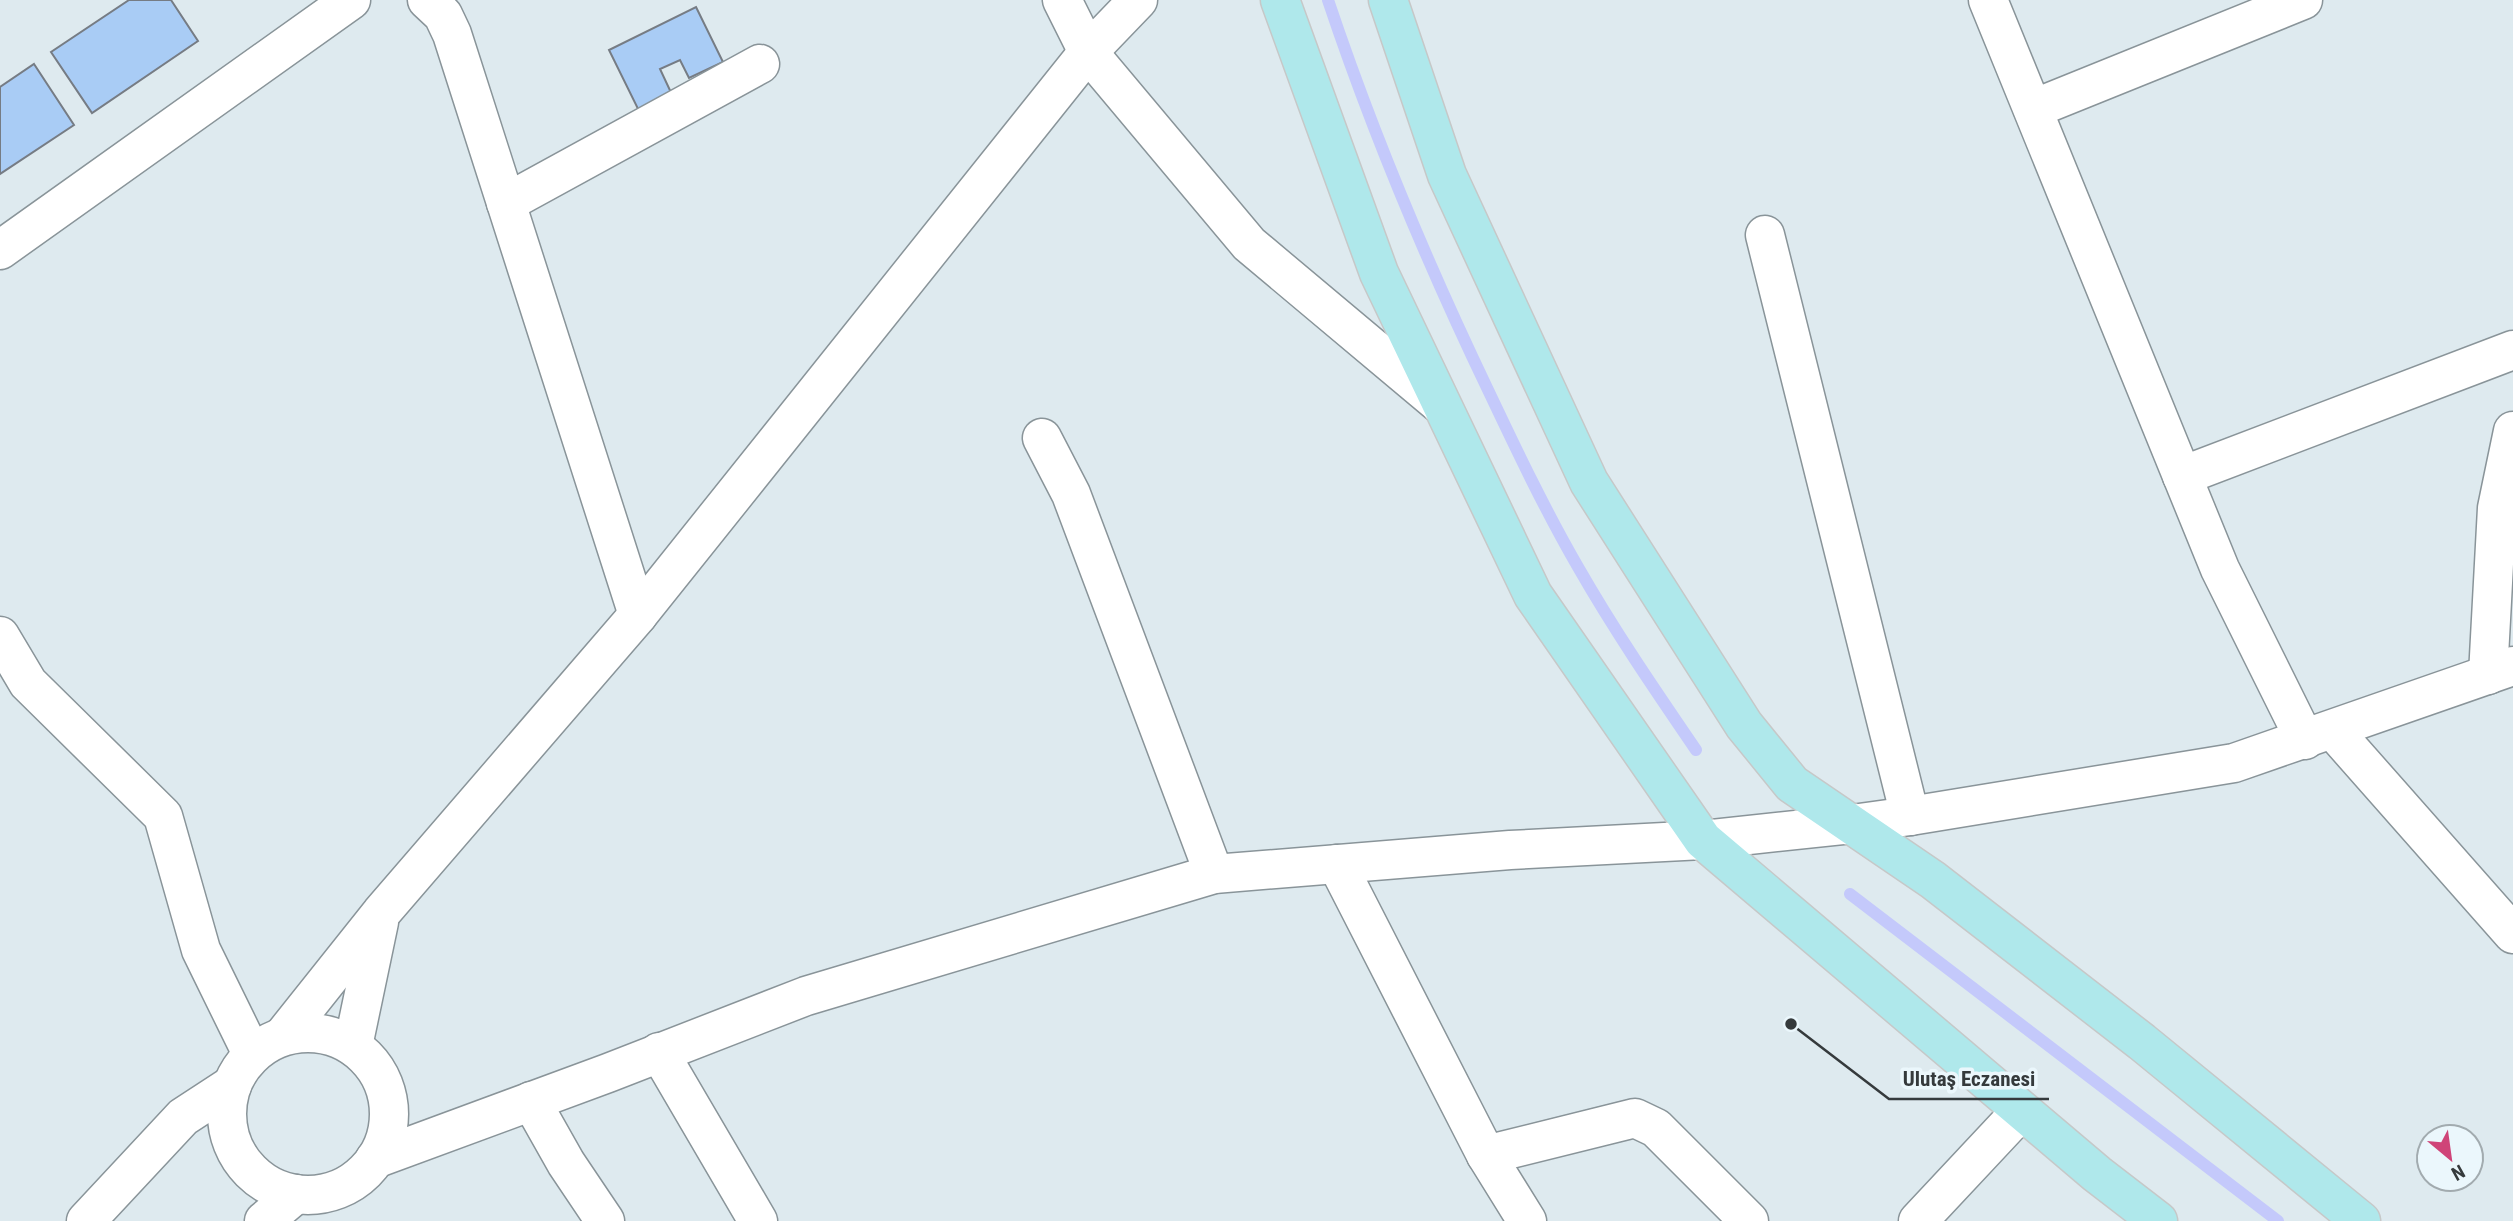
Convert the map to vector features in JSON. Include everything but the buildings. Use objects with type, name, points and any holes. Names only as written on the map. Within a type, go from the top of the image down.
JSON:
[{"type":"main road","points":[[1280,0],[1378,273],[1533,595],[1703,839],[2097,1174],[2142,1216]]},
{"type":"main road","points":[[1388,0],[1447,175],[1589,482],[1744,725],[1792,784],[1933,880],[2142,1042],[2361,1221]]},
{"type":"street","points":[[0,250],[351,0]]},
{"type":"street","points":[[428,0],[443,15],[452,34],[638,615]]},
{"type":"street","points":[[1062,0],[1088,51],[1249,244],[1441,405]]},
{"type":"street","points":[[86,1221],[183,1117],[256,1058],[319,1033],[353,1046],[378,1072],[386,1089],[388,1125],[384,1143],[376,1159],[349,1184],[314,1195],[278,1190],[248,1170],[237,1155],[230,1138],[227,1102],[256,1058],[638,615],[1088,51],[1138,0]]},
{"type":"street","points":[[1988,0],[2220,569],[2319,735],[2513,934]]},
{"type":"street","points":[[2033,109],[2303,0]]},
{"type":"street","points":[[506,203],[761,64]]},
{"type":"street","points":[[1765,235],[1910,816]]},
{"type":"street","points":[[2182,476],[2513,350]]},
{"type":"street","points":[[376,1159],[806,996],[1214,874],[1510,850],[1703,839],[1852,824],[2234,763],[2319,735],[2500,671],[2497,508],[2513,431]]},
{"type":"street","points":[[1042,438],[1071,494],[1214,874]]},
{"type":"street","points":[[0,636],[28,683],[163,816],[201,950],[256,1058]]},
{"type":"street","points":[[1337,864],[1486,1154],[1527,1221]]},
{"type":"street","points":[[353,1046],[381,913]]},
{"type":"street","points":[[659,1052],[758,1221]]},
{"type":"street","points":[[531,1101],[566,1163],[605,1221]]},
{"type":"street","points":[[1918,1221],[2021,1111]]},
{"type":"street","points":[[1486,1154],[1635,1118],[1656,1128],[1749,1221]]},
{"type":"street","points":[[264,1221],[296,1194]]},
{"type":"waterway","points":[[1328,0],[1402,199],[1466,344],[1521,458],[1554,524],[1592,590],[1696,750]]},
{"type":"waterway","points":[[1850,894],[2278,1221]]},
{"type":"place","name":"Ulutaş Eczanesi","points":[[1791,1024]]}]
